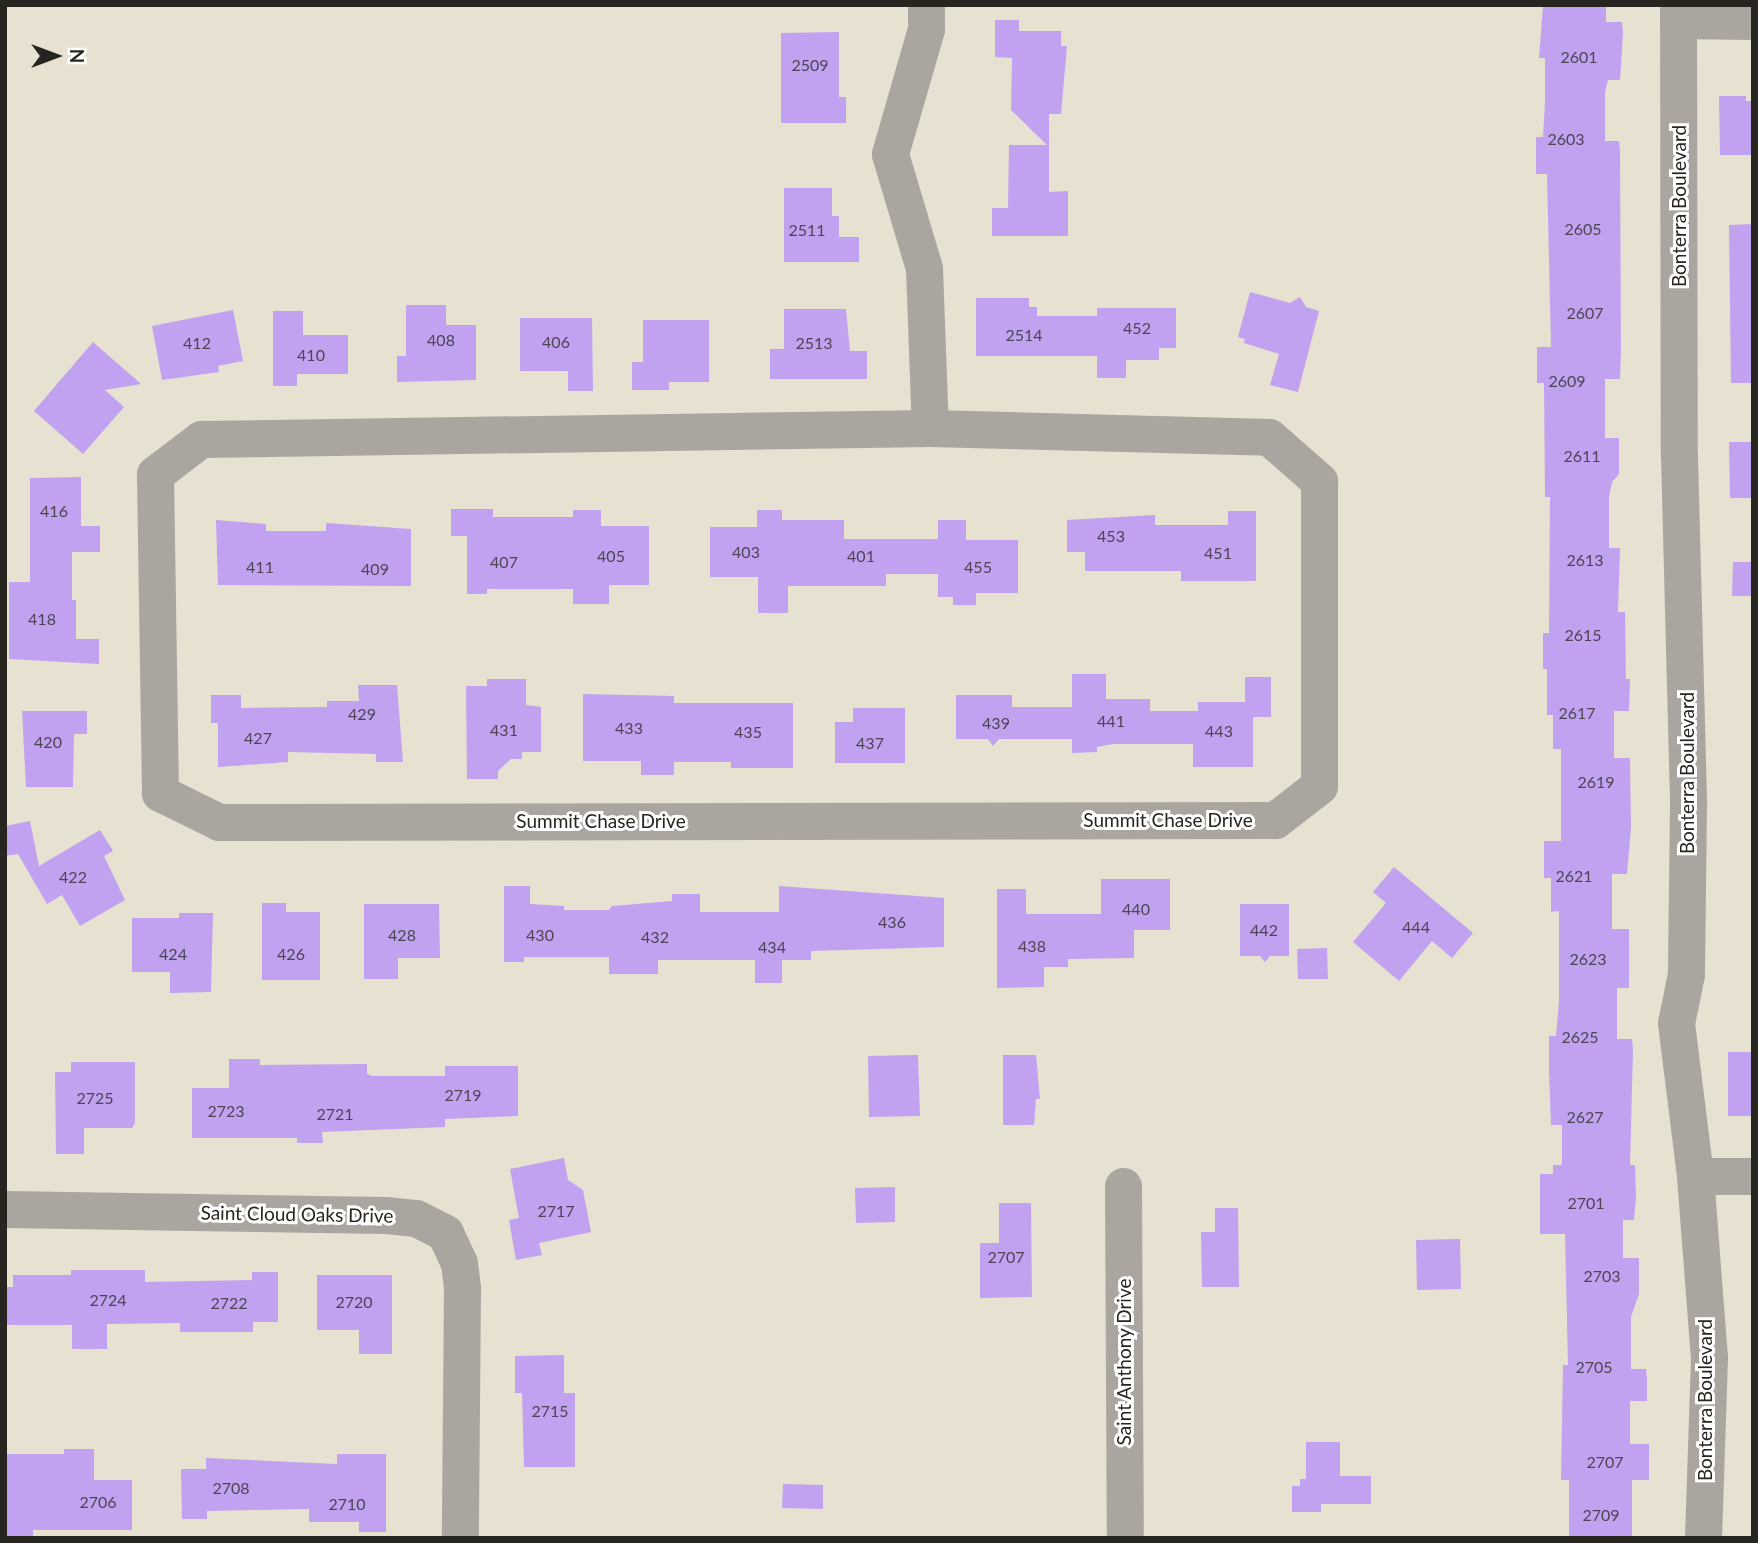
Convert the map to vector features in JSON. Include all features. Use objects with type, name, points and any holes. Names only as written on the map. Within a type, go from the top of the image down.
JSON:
[{"type":"street","points":[[926,5],[926,29],[890,153],[924,268],[930,428]]},
{"type":"street","points":[[1678,13],[1753,21]]},
{"type":"street","name":"Bonterra Boulevard","points":[[1678,13],[1679,456],[1688,805],[1686,974],[1676,1023],[1695,1177],[1709,1357],[1703,1538]]},
{"type":"street","name":"Summit Chase Drive","points":[[930,428],[1269,437],[1319,481],[1319,786],[1275,820],[219,822],[160,793],[155,474],[201,439],[930,428]]},
{"type":"street","points":[[1695,1177],[1753,1176]]},
{"type":"street","name":"Saint Anthony Drive","points":[[1123,1186],[1125,1538]]},
{"type":"street","name":"Saint Cloud Oaks Drive","points":[[5,1209],[386,1215],[416,1218],[445,1233],[459,1263],[462,1289],[460,1538]]},
{"type":"building","points":[[1543,5],[1606,5],[1606,22],[1622,22],[1623,33],[1620,80],[1608,80],[1605,92],[1605,141],[1619,141],[1620,151],[1621,349],[1620,379],[1605,379],[1605,438],[1619,438],[1619,474],[1612,482],[1609,497],[1609,548],[1620,548],[1618,612],[1625,612],[1626,679],[1630,679],[1629,711],[1614,711],[1614,758],[1630,758],[1631,828],[1627,874],[1612,874],[1612,929],[1629,929],[1629,988],[1617,988],[1617,1039],[1632,1039],[1630,1165],[1635,1165],[1636,1198],[1634,1220],[1623,1220],[1623,1258],[1639,1258],[1639,1294],[1631,1317],[1631,1369],[1646,1369],[1647,1379],[1647,1401],[1630,1401],[1630,1444],[1649,1444],[1649,1480],[1632,1480],[1632,1538],[1569,1538],[1569,1480],[1561,1480],[1563,1365],[1568,1365],[1565,1234],[1540,1234],[1540,1174],[1553,1174],[1553,1165],[1562,1165],[1562,1125],[1551,1125],[1549,1072],[1549,1036],[1556,1036],[1559,1002],[1559,911],[1551,912],[1551,878],[1544,878],[1544,841],[1561,841],[1561,749],[1553,749],[1553,715],[1547,715],[1547,669],[1543,669],[1543,633],[1549,633],[1550,497],[1545,497],[1544,383],[1537,383],[1537,347],[1551,347],[1547,174],[1536,174],[1536,137],[1543,137],[1545,103],[1545,58],[1539,58]]},
{"type":"building","points":[[995,20],[1019,20],[1019,31],[1061,31],[1061,46],[1067,46],[1061,114],[1049,114],[1049,192],[1068,191],[1068,236],[992,236],[992,208],[1008,208],[1009,145],[1047,145],[1011,110],[1012,58],[995,57]]},
{"type":"building","points":[[839,32],[839,97],[846,97],[846,123],[781,123],[781,33]]},
{"type":"building","points":[[1719,96],[1746,96],[1746,101],[1753,101],[1753,155],[1720,155]]},
{"type":"building","points":[[784,188],[832,188],[832,216],[839,216],[839,237],[859,237],[859,262],[784,262]]},
{"type":"building","points":[[1753,224],[1753,383],[1731,383],[1729,225]]},
{"type":"building","points":[[1250,292],[1290,303],[1300,297],[1306,307],[1319,311],[1298,392],[1270,385],[1279,354],[1244,343],[1245,339],[1238,337]]},
{"type":"building","points":[[976,298],[1029,298],[1029,307],[1037,307],[1037,316],[1097,316],[1097,308],[1176,308],[1176,348],[1159,348],[1159,360],[1126,360],[1126,378],[1097,378],[1097,356],[976,356]]},
{"type":"building","points":[[406,305],[446,305],[446,325],[476,325],[476,380],[397,382],[397,356],[406,356]]},
{"type":"building","points":[[784,309],[846,309],[850,351],[867,351],[867,379],[770,379],[770,349],[784,349]]},
{"type":"building","points":[[233,310],[243,361],[218,366],[219,372],[162,380],[152,326]]},
{"type":"building","points":[[273,311],[303,311],[303,335],[348,335],[348,374],[297,374],[297,386],[273,386]]},
{"type":"building","points":[[520,318],[592,318],[593,391],[568,391],[568,371],[520,371]]},
{"type":"building","points":[[643,320],[709,320],[709,382],[669,382],[669,390],[632,390],[632,362],[643,362]]},
{"type":"building","points":[[93,342],[141,384],[105,390],[124,407],[83,454],[34,411]]},
{"type":"building","points":[[1729,442],[1753,442],[1753,498],[1730,498]]},
{"type":"building","points":[[81,477],[81,526],[100,526],[100,552],[72,552],[72,600],[76,600],[76,639],[99,639],[99,664],[9,659],[9,582],[30,582],[30,478]]},
{"type":"building","points":[[451,509],[493,509],[493,517],[573,517],[573,510],[601,510],[601,526],[649,526],[649,585],[609,585],[609,604],[573,604],[573,589],[487,589],[487,594],[467,594],[467,536],[451,536]]},
{"type":"building","points":[[757,510],[782,510],[782,520],[844,520],[844,539],[938,539],[938,520],[966,520],[966,540],[1018,540],[1018,593],[976,593],[976,605],[953,605],[953,597],[938,597],[938,574],[886,574],[886,586],[788,586],[788,613],[758,613],[758,577],[710,577],[710,527],[757,527]]},
{"type":"building","points":[[1228,511],[1256,511],[1256,581],[1181,581],[1181,571],[1085,571],[1085,552],[1067,552],[1067,520],[1155,515],[1155,525],[1228,525]]},
{"type":"building","points":[[216,520],[266,524],[266,531],[326,531],[326,523],[411,529],[411,586],[218,585]]},
{"type":"building","points":[[1733,562],[1753,562],[1753,596],[1732,596]]},
{"type":"building","points":[[1072,674],[1106,674],[1106,699],[1150,699],[1150,711],[1198,711],[1198,702],[1245,702],[1245,677],[1271,677],[1271,717],[1253,717],[1253,767],[1193,767],[1193,744],[1113,744],[1097,747],[1097,752],[1072,753],[1072,739],[999,739],[993,746],[988,739],[956,739],[956,695],[1012,695],[1012,707],[1072,707]]},
{"type":"building","points":[[487,679],[526,679],[526,705],[541,707],[541,752],[522,752],[522,759],[511,759],[498,771],[498,779],[467,779],[466,686],[487,686]]},
{"type":"building","points":[[358,685],[397,685],[403,762],[376,762],[376,754],[288,752],[288,762],[218,767],[218,723],[211,723],[211,695],[241,695],[241,708],[327,707],[327,701],[359,701]]},
{"type":"building","points":[[583,694],[674,696],[674,703],[793,703],[793,768],[731,768],[731,762],[674,762],[674,775],[641,775],[641,761],[583,761]]},
{"type":"building","points":[[853,708],[905,708],[905,763],[835,763],[835,722],[853,722]]},
{"type":"building","points":[[22,711],[87,711],[87,734],[74,734],[73,787],[26,787]]},
{"type":"building","points":[[30,821],[39,866],[100,830],[113,851],[104,856],[125,900],[80,926],[62,895],[47,904],[18,854],[5,856],[5,826]]},
{"type":"building","points":[[1394,867],[1473,933],[1452,958],[1432,941],[1399,981],[1353,942],[1386,903],[1373,892]]},
{"type":"building","points":[[1101,879],[1170,879],[1170,930],[1134,930],[1134,958],[1068,959],[1068,967],[1044,967],[1044,987],[997,988],[997,889],[1026,889],[1026,914],[1101,914]]},
{"type":"building","points":[[504,886],[530,886],[530,904],[564,906],[564,910],[609,910],[612,906],[672,901],[672,894],[700,894],[700,912],[779,912],[779,886],[944,898],[944,947],[811,951],[811,960],[782,960],[782,983],[755,983],[755,960],[658,960],[658,974],[609,974],[609,957],[524,957],[524,962],[504,962]]},
{"type":"building","points":[[262,903],[286,903],[286,912],[320,912],[320,980],[262,980]]},
{"type":"building","points":[[364,904],[439,904],[440,958],[398,958],[398,979],[364,979]]},
{"type":"building","points":[[1240,904],[1289,904],[1289,956],[1270,956],[1265,962],[1260,956],[1240,956]]},
{"type":"building","points":[[179,913],[213,913],[211,992],[170,993],[170,972],[132,972],[132,918],[179,918]]},
{"type":"building","points":[[1327,948],[1328,979],[1298,979],[1297,949]]},
{"type":"building","points":[[1728,1052],[1753,1052],[1753,1116],[1728,1116]]},
{"type":"building","points":[[918,1055],[920,1116],[869,1117],[868,1056]]},
{"type":"building","points":[[1003,1055],[1036,1055],[1040,1099],[1036,1099],[1034,1125],[1003,1125]]},
{"type":"building","points":[[229,1059],[260,1059],[260,1065],[367,1064],[367,1074],[372,1076],[445,1076],[445,1066],[518,1066],[518,1116],[445,1119],[445,1127],[322,1132],[323,1143],[297,1143],[297,1138],[192,1138],[192,1088],[229,1088]]},
{"type":"building","points":[[71,1062],[135,1062],[135,1123],[132,1128],[84,1128],[84,1154],[56,1154],[55,1072],[71,1072]]},
{"type":"building","points":[[564,1158],[568,1180],[583,1190],[591,1232],[539,1243],[542,1255],[516,1260],[509,1220],[519,1218],[510,1169]]},
{"type":"building","points":[[895,1187],[895,1222],[856,1223],[855,1188]]},
{"type":"building","points":[[999,1203],[1031,1203],[1032,1297],[980,1298],[980,1243],[999,1243]]},
{"type":"building","points":[[1215,1208],[1238,1208],[1239,1287],[1202,1287],[1201,1232],[1215,1232]]},
{"type":"building","points":[[1460,1239],[1461,1289],[1417,1290],[1416,1240]]},
{"type":"building","points":[[71,1270],[145,1270],[145,1282],[252,1280],[252,1272],[278,1272],[278,1322],[253,1322],[253,1332],[180,1332],[180,1323],[107,1324],[107,1349],[72,1349],[72,1325],[5,1325],[5,1287],[13,1287],[13,1275],[71,1275]]},
{"type":"building","points":[[317,1275],[392,1275],[392,1354],[359,1354],[359,1330],[317,1330]]},
{"type":"building","points":[[564,1355],[564,1393],[575,1393],[575,1467],[524,1467],[522,1393],[515,1393],[515,1356]]},
{"type":"building","points":[[1306,1442],[1340,1442],[1340,1476],[1371,1476],[1371,1504],[1321,1504],[1321,1512],[1292,1512],[1292,1486],[1300,1486],[1300,1479],[1306,1479]]},
{"type":"building","points":[[64,1449],[94,1449],[94,1480],[132,1480],[132,1530],[33,1530],[33,1536],[5,1536],[5,1454],[64,1454]]},
{"type":"building","points":[[337,1454],[386,1454],[386,1532],[359,1532],[359,1522],[309,1522],[309,1509],[207,1511],[207,1519],[182,1519],[181,1469],[206,1469],[206,1458],[337,1464]]},
{"type":"building","points":[[783,1484],[823,1485],[823,1509],[782,1508]]}]
